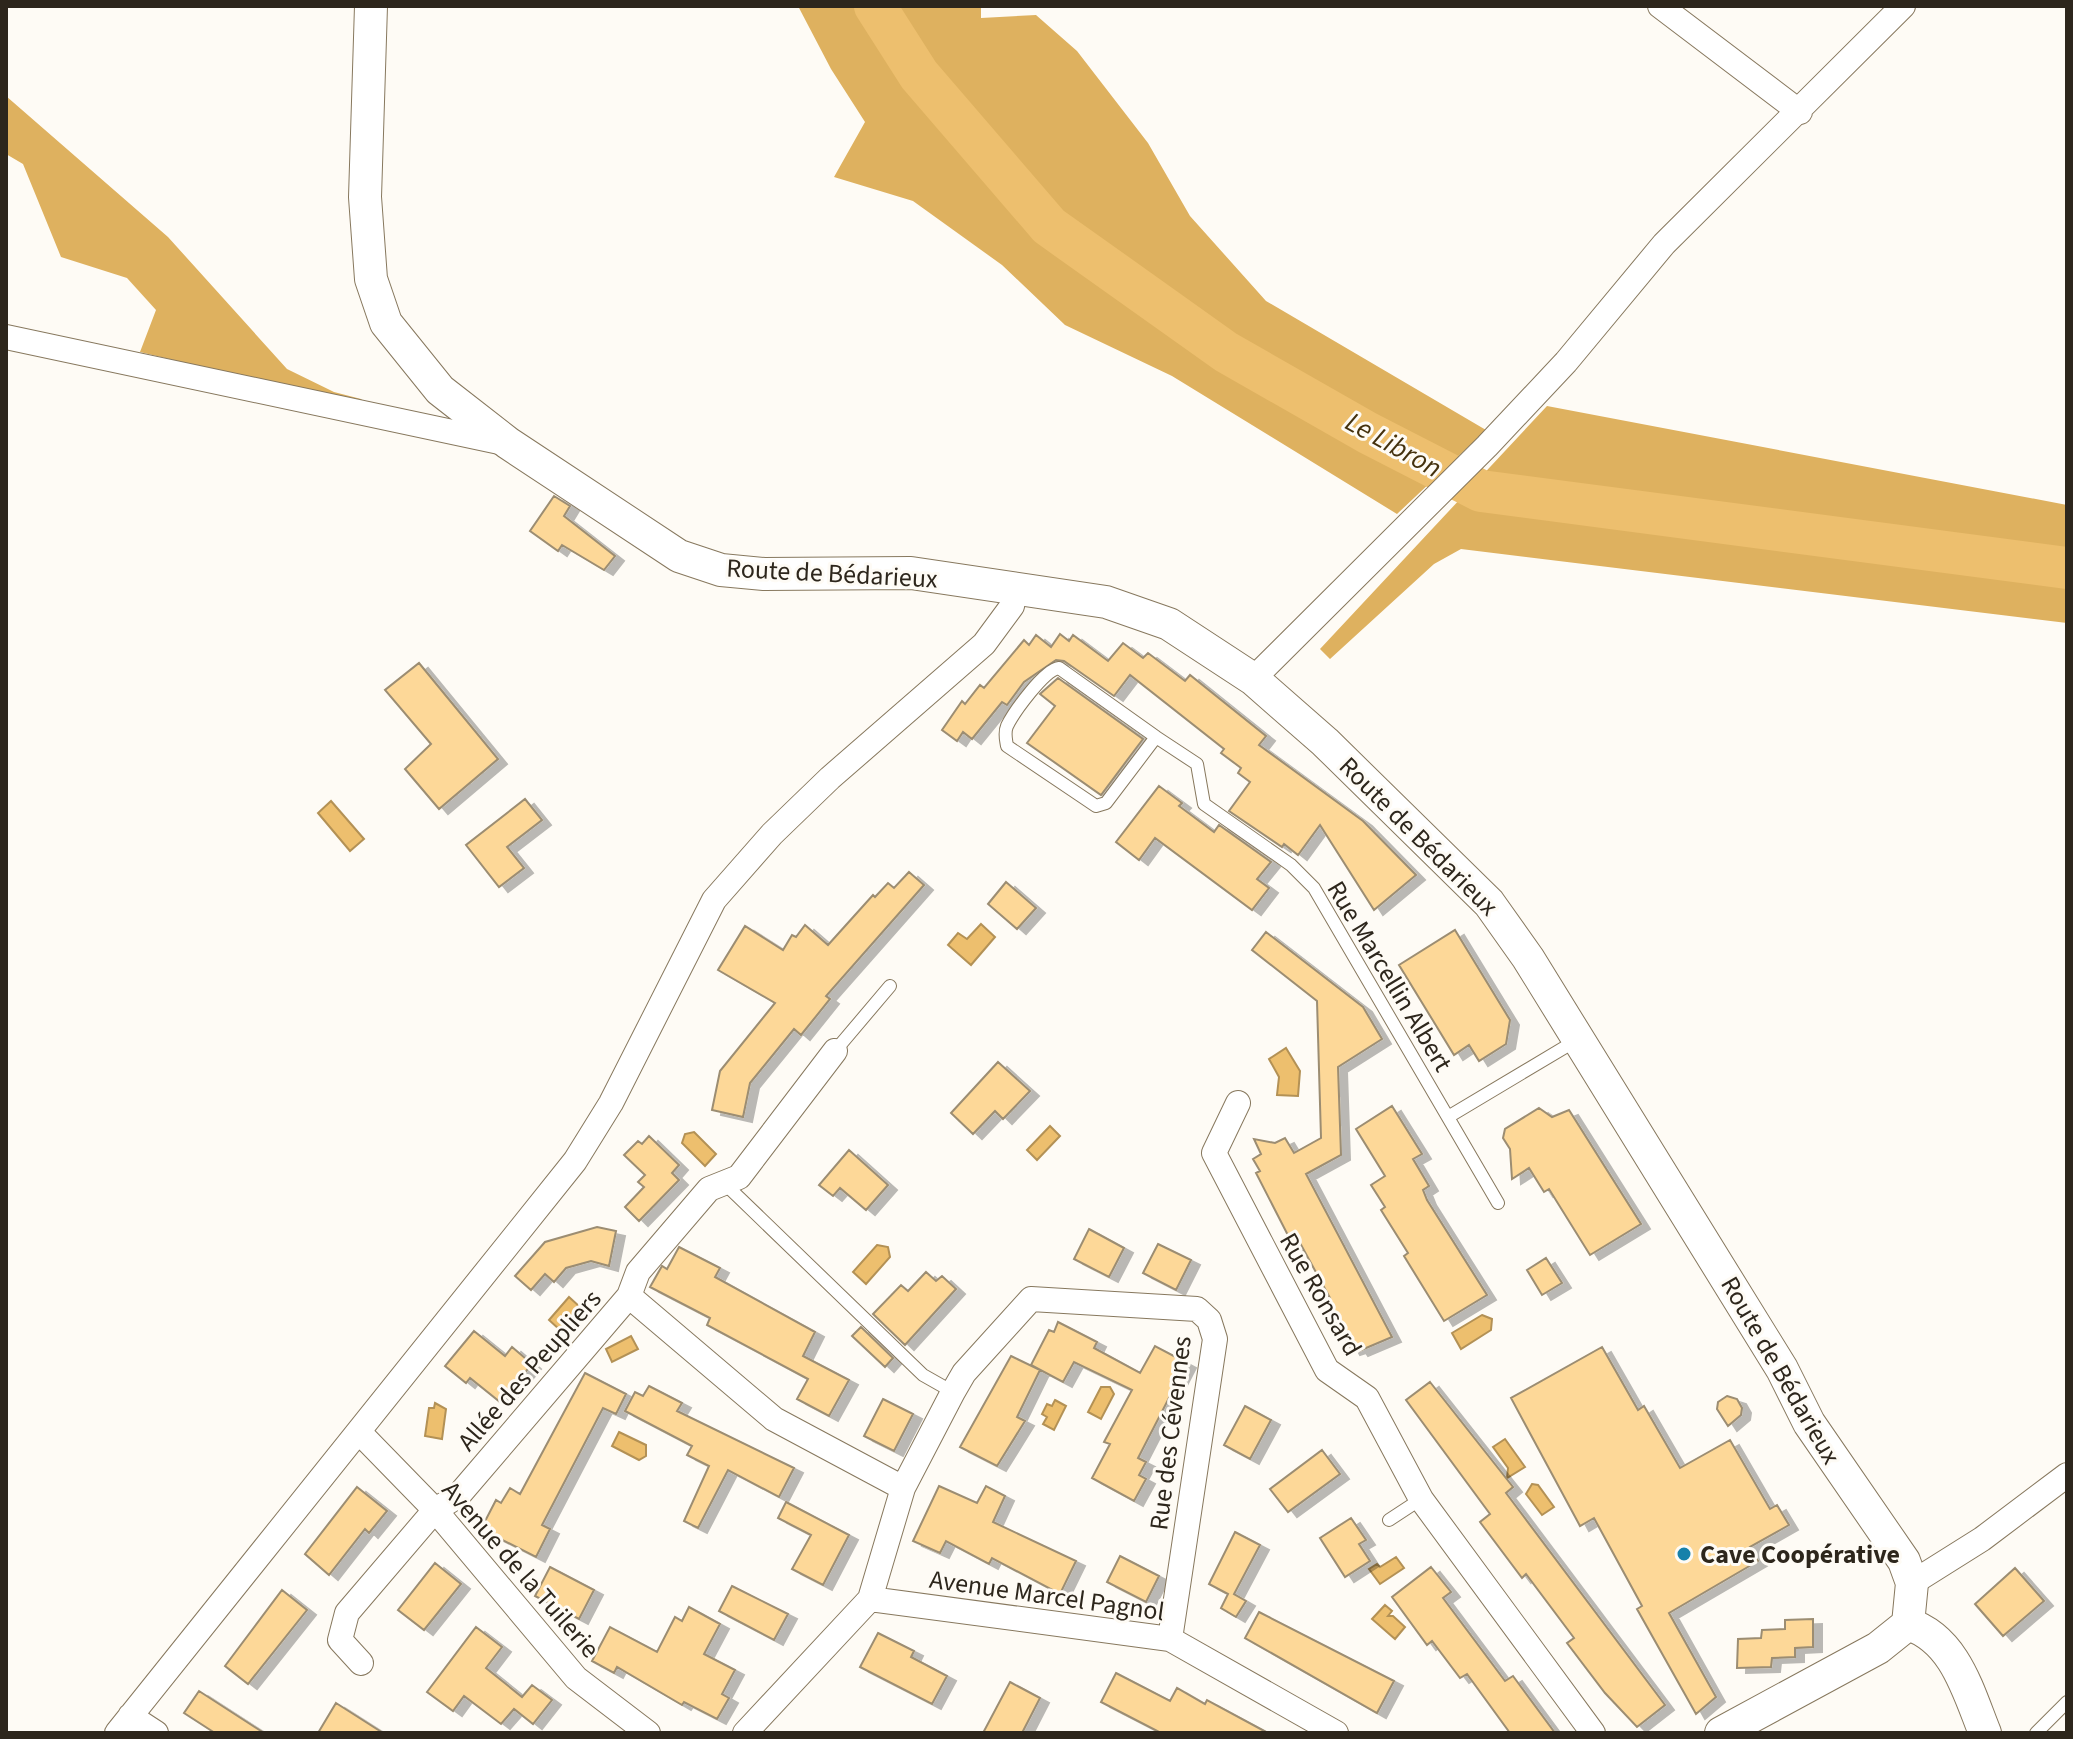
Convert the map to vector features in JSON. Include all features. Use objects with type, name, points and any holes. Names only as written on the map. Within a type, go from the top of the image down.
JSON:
[{"type":"street","name":"Route de Bédarieux","points":[[371,6],[365,197],[371,279],[386,323],[440,390],[508,443],[679,556],[721,570],[764,574],[911,573],[1106,602],[1169,624],[1253,679],[1325,742],[1489,903],[1580,1039],[1782,1369],[1809,1423],[1904,1561],[1912,1583]]},
{"type":"street","points":[[1660,6],[1800,112]]},
{"type":"street","points":[[1253,679],[1487,446],[1566,362],[1664,244],[1800,112],[1903,6]]},
{"type":"street","points":[[6,337],[508,443]]},
{"type":"street","points":[[156,1733],[123,1725],[575,1161],[611,1103],[714,900],[772,834],[830,778],[984,644],[1012,606],[1015,590]]},
{"type":"street","points":[[629,1296],[638,1272],[709,1189],[739,1177],[835,1051]]},
{"type":"street","name":"Rue Ronsard","points":[[1238,1103],[1214,1153],[1327,1370],[1367,1398],[1421,1499],[1593,1733]]},
{"type":"street","name":"Allée des Peupliers","points":[[361,1663],[340,1640],[347,1613],[435,1510],[458,1496],[629,1296],[774,1419],[903,1488]]},
{"type":"street","name":"Rue des Cévennes","points":[[745,1733],[870,1599],[903,1488],[953,1392],[964,1373],[1031,1299],[1197,1309],[1209,1320],[1215,1339],[1170,1639]]},
{"type":"street","name":"Avenue de la Tuilerie","points":[[359,1432],[435,1510],[576,1678],[648,1733]]},
{"type":"street","points":[[1721,1733],[1878,1648],[1908,1624],[1912,1583],[1982,1539],[2067,1475]]},
{"type":"street","name":"Avenue Marcel Pagnol","points":[[870,1599],[1170,1639],[1336,1733]]},
{"type":"street","points":[[1908,1624],[1943,1645],[1956,1664],[1985,1733]]},
{"type":"lane","name":"Rue Marcellin Albert","points":[[1156,737],[1106,803],[1096,806],[1007,746],[1005,733],[1022,704],[1051,669],[1059,668],[1197,764],[1204,804],[1291,865],[1314,888],[1498,1203]]},
{"type":"lane","points":[[835,1051],[890,986]]},
{"type":"lane","points":[[1448,1117],[1580,1039]]},
{"type":"lane","points":[[724,1183],[923,1375],[953,1392]]},
{"type":"lane","points":[[1389,1520],[1421,1499]]},
{"type":"lane","points":[[2036,1733],[2067,1702]]},
{"type":"shaded area","points":[[798,6],[981,6],[981,18],[1036,15],[1077,51],[1148,143],[1190,216],[1266,301],[1486,430],[1397,514],[1172,376],[1065,325],[1002,265],[913,201],[834,177],[865,122],[831,69]]},
{"type":"shaded area","points":[[6,96],[168,237],[287,369],[334,392],[361,399],[369,407],[140,352],[156,310],[127,278],[61,257],[23,164],[6,154]]},
{"type":"shaded area","points":[[1547,406],[2067,505],[2067,623],[1461,549],[1434,564],[1330,659],[1320,649]]},
{"type":"shaded area","points":[[331,801],[364,839],[350,851],[318,813]]},
{"type":"shaded area","points":[[981,924],[995,937],[971,965],[948,945],[958,933],[967,939]]},
{"type":"shaded area","points":[[1286,1048],[1300,1071],[1298,1096],[1277,1095],[1279,1077],[1269,1059]]},
{"type":"shaded area","points":[[1050,1126],[1060,1136],[1037,1160],[1027,1150]]},
{"type":"shaded area","points":[[694,1132],[716,1154],[705,1166],[682,1143],[685,1134]]},
{"type":"shaded area","points":[[877,1245],[888,1247],[890,1257],[866,1284],[853,1272]]},
{"type":"shaded area","points":[[569,1297],[580,1307],[560,1330],[549,1320]]},
{"type":"shaded area","points":[[1482,1315],[1492,1319],[1491,1330],[1461,1349],[1452,1333]]},
{"type":"shaded area","points":[[631,1336],[638,1349],[612,1362],[606,1349]]},
{"type":"shaded area","points":[[1101,1387],[1110,1387],[1114,1394],[1101,1419],[1088,1412]]},
{"type":"shaded area","points":[[1055,1400],[1066,1406],[1054,1430],[1043,1424],[1047,1417],[1042,1414],[1047,1404],[1052,1406]]},
{"type":"shaded area","points":[[435,1403],[446,1409],[442,1439],[425,1436],[429,1408],[434,1408]]},
{"type":"shaded area","points":[[619,1432],[646,1445],[646,1456],[639,1460],[612,1446]]},
{"type":"shaded area","points":[[1505,1439],[1525,1467],[1507,1478],[1508,1468],[1493,1447]]},
{"type":"shaded area","points":[[1532,1484],[1538,1485],[1554,1507],[1542,1515],[1526,1494]]},
{"type":"shaded area","points":[[1396,1557],[1404,1568],[1380,1584],[1369,1569],[1377,1564],[1380,1567]]},
{"type":"shaded area","points":[[1385,1605],[1392,1611],[1388,1616],[1393,1616],[1405,1627],[1395,1639],[1372,1619]]},
{"type":"building","points":[[554,496],[570,506],[564,516],[615,556],[604,570],[562,545],[558,551],[530,531]]},
{"type":"building","points":[[1060,634],[1069,641],[1073,635],[1108,661],[1123,643],[1143,658],[1148,653],[1185,681],[1190,675],[1266,736],[1259,745],[1363,821],[1416,875],[1374,910],[1320,825],[1298,855],[1229,811],[1250,782],[1238,773],[1241,768],[1221,753],[1224,749],[1130,675],[1114,696],[1064,661],[1056,660],[1024,682],[1007,705],[1002,702],[972,739],[963,732],[957,741],[942,730],[962,701],[965,704],[980,685],[984,688],[1024,640],[1029,645],[1036,635],[1051,647]]},
{"type":"building","points":[[419,663],[498,759],[439,809],[405,769],[431,744],[385,690]]},
{"type":"building","points":[[1058,678],[1143,739],[1101,795],[1027,743],[1055,706],[1040,694]]},
{"type":"building","points":[[1159,786],[1182,803],[1179,806],[1214,832],[1219,825],[1271,862],[1257,879],[1269,888],[1252,910],[1155,838],[1139,860],[1116,842]]},
{"type":"building","points":[[525,799],[542,820],[507,847],[524,868],[499,887],[466,845]]},
{"type":"building","points":[[909,872],[924,885],[826,996],[830,999],[801,1035],[794,1029],[750,1083],[743,1117],[712,1110],[720,1071],[775,1003],[718,970],[745,926],[783,950],[792,935],[796,937],[805,925],[828,945],[873,895],[875,897],[888,883],[894,888]]},
{"type":"building","points":[[1006,882],[1036,908],[1017,929],[988,904]]},
{"type":"building","points":[[1455,930],[1510,1020],[1506,1044],[1479,1061],[1469,1045],[1454,1055],[1399,965]]},
{"type":"building","points":[[1266,932],[1363,1007],[1382,1039],[1338,1067],[1341,1155],[1306,1174],[1392,1337],[1359,1351],[1357,1348],[1351,1350],[1326,1301],[1330,1298],[1300,1243],[1294,1247],[1256,1173],[1260,1171],[1253,1159],[1261,1154],[1254,1139],[1275,1143],[1285,1138],[1294,1153],[1321,1138],[1317,1001],[1252,950]]},
{"type":"building","points":[[998,1062],[1030,1091],[1003,1119],[995,1111],[973,1134],[951,1113]]},
{"type":"building","points":[[1392,1106],[1422,1154],[1413,1159],[1429,1186],[1423,1190],[1427,1200],[1487,1295],[1444,1321],[1404,1256],[1408,1253],[1381,1210],[1385,1207],[1371,1185],[1385,1176],[1356,1129]]},
{"type":"building","points":[[1539,1108],[1552,1117],[1569,1110],[1641,1224],[1590,1255],[1549,1189],[1544,1192],[1529,1168],[1512,1179],[1510,1149],[1503,1138],[1505,1129]]},
{"type":"building","points":[[649,1136],[679,1165],[672,1173],[679,1180],[639,1221],[625,1207],[644,1187],[638,1182],[645,1175],[624,1155],[638,1141],[642,1144]]},
{"type":"building","points":[[849,1150],[888,1185],[866,1210],[840,1188],[833,1196],[819,1185]]},
{"type":"building","points":[[597,1227],[616,1231],[609,1266],[591,1261],[566,1268],[554,1282],[545,1274],[531,1290],[515,1276],[545,1242]]},
{"type":"building","points":[[1089,1229],[1124,1248],[1109,1277],[1074,1259]]},
{"type":"building","points":[[1158,1244],[1191,1260],[1176,1290],[1143,1273]]},
{"type":"building","points":[[679,1247],[720,1268],[715,1277],[815,1332],[803,1356],[849,1380],[829,1416],[797,1399],[808,1379],[707,1325],[710,1318],[650,1287],[662,1266],[667,1269]]},
{"type":"building","points":[[1546,1258],[1562,1283],[1542,1295],[1527,1270]]},
{"type":"building","points":[[926,1272],[936,1281],[942,1276],[956,1289],[905,1345],[873,1314],[901,1285],[908,1291]]},
{"type":"building","points":[[1058,1322],[1097,1342],[1094,1348],[1140,1373],[1155,1346],[1187,1363],[1138,1458],[1146,1462],[1139,1475],[1146,1479],[1134,1501],[1092,1478],[1110,1444],[1104,1442],[1132,1390],[1074,1362],[1063,1382],[1031,1365],[1049,1330],[1054,1332]]},
{"type":"building","points":[[861,1327],[893,1358],[885,1367],[852,1336]]},
{"type":"building","points":[[474,1331],[505,1356],[512,1347],[532,1364],[500,1402],[470,1378],[466,1383],[445,1366]]},
{"type":"building","name":"Cave Coopérative","points":[[1602,1347],[1638,1410],[1644,1406],[1680,1468],[1730,1440],[1770,1509],[1777,1505],[1789,1525],[1750,1547],[1758,1561],[1669,1613],[1716,1697],[1696,1714],[1637,1609],[1642,1606],[1594,1518],[1580,1526],[1511,1398]]},
{"type":"building","points":[[1011,1356],[1040,1370],[1017,1417],[1025,1421],[997,1466],[960,1447]]},
{"type":"building","points":[[585,1373],[626,1394],[616,1414],[603,1408],[542,1525],[550,1529],[536,1557],[481,1529],[496,1500],[501,1503],[510,1488],[520,1494]]},
{"type":"building","points":[[1430,1382],[1513,1487],[1506,1493],[1665,1705],[1637,1727],[1605,1693],[1567,1643],[1574,1638],[1526,1574],[1522,1578],[1480,1522],[1490,1514],[1406,1400]]},
{"type":"building","points":[[649,1386],[682,1403],[677,1411],[794,1468],[779,1497],[728,1470],[698,1528],[684,1521],[709,1466],[687,1455],[692,1446],[625,1411],[635,1392],[643,1396]]},
{"type":"building","points":[[1727,1396],[1737,1399],[1742,1408],[1741,1415],[1728,1426],[1717,1409],[1718,1402]]},
{"type":"building","points":[[883,1399],[913,1414],[894,1451],[864,1436]]},
{"type":"building","points":[[1245,1406],[1271,1420],[1250,1459],[1224,1445]]},
{"type":"building","points":[[1322,1450],[1340,1474],[1288,1512],[1270,1489]]},
{"type":"building","points":[[939,1486],[977,1503],[986,1486],[1005,1496],[993,1522],[1076,1561],[1060,1594],[992,1558],[989,1564],[946,1541],[940,1553],[913,1541]]},
{"type":"building","points":[[357,1487],[387,1511],[369,1533],[365,1529],[329,1575],[305,1554]]},
{"type":"building","points":[[786,1502],[849,1535],[823,1585],[792,1569],[811,1535],[778,1518]]},
{"type":"building","points":[[1351,1518],[1366,1540],[1359,1544],[1370,1561],[1345,1577],[1320,1538]]},
{"type":"building","points":[[1235,1532],[1260,1545],[1234,1594],[1246,1601],[1236,1617],[1221,1608],[1228,1594],[1209,1584]]},
{"type":"building","points":[[1120,1556],[1159,1576],[1146,1602],[1107,1582]]},
{"type":"building","points":[[435,1563],[461,1584],[424,1630],[398,1610]]},
{"type":"building","points":[[550,1567],[594,1590],[579,1619],[535,1596]]},
{"type":"building","points":[[1431,1567],[1451,1592],[1443,1598],[1505,1681],[1513,1676],[1555,1733],[1510,1733],[1467,1674],[1460,1678],[1432,1641],[1427,1645],[1392,1597]]},
{"type":"building","points":[[2015,1568],[2044,1601],[2003,1636],[1975,1604]]},
{"type":"building","points":[[732,1586],[788,1614],[774,1640],[719,1611]]},
{"type":"building","points":[[282,1590],[307,1610],[248,1684],[225,1666]]},
{"type":"building","points":[[689,1607],[720,1624],[704,1654],[735,1670],[722,1694],[729,1698],[717,1719],[684,1702],[682,1705],[617,1667],[614,1673],[592,1661],[610,1627],[657,1652],[675,1617],[682,1621]]},
{"type":"building","points":[[1259,1612],[1394,1681],[1377,1713],[1245,1638]]},
{"type":"building","points":[[1813,1619],[1813,1647],[1795,1648],[1795,1657],[1772,1658],[1771,1667],[1737,1668],[1738,1639],[1761,1638],[1762,1630],[1785,1629],[1785,1620]]},
{"type":"building","points":[[476,1627],[502,1647],[486,1668],[522,1697],[532,1685],[552,1700],[533,1724],[514,1709],[501,1724],[464,1696],[453,1711],[427,1692]]},
{"type":"building","points":[[878,1633],[914,1651],[911,1657],[947,1676],[932,1704],[860,1667]]},
{"type":"building","points":[[1116,1673],[1170,1701],[1177,1688],[1205,1704],[1207,1700],[1268,1733],[1161,1733],[1101,1702]]},
{"type":"building","points":[[1010,1682],[1040,1698],[1022,1733],[983,1733]]},
{"type":"building","points":[[199,1691],[264,1733],[215,1733],[184,1713]]},
{"type":"building","points":[[336,1703],[383,1733],[318,1733]]},
{"type":"waterway","name":"Le Libron","points":[[875,6],[919,75],[1049,226],[1226,352],[1368,433],[1481,491],[2067,568]]},
{"type":"place","name":"Cave Coopérative","points":[[1684,1554]]}]
